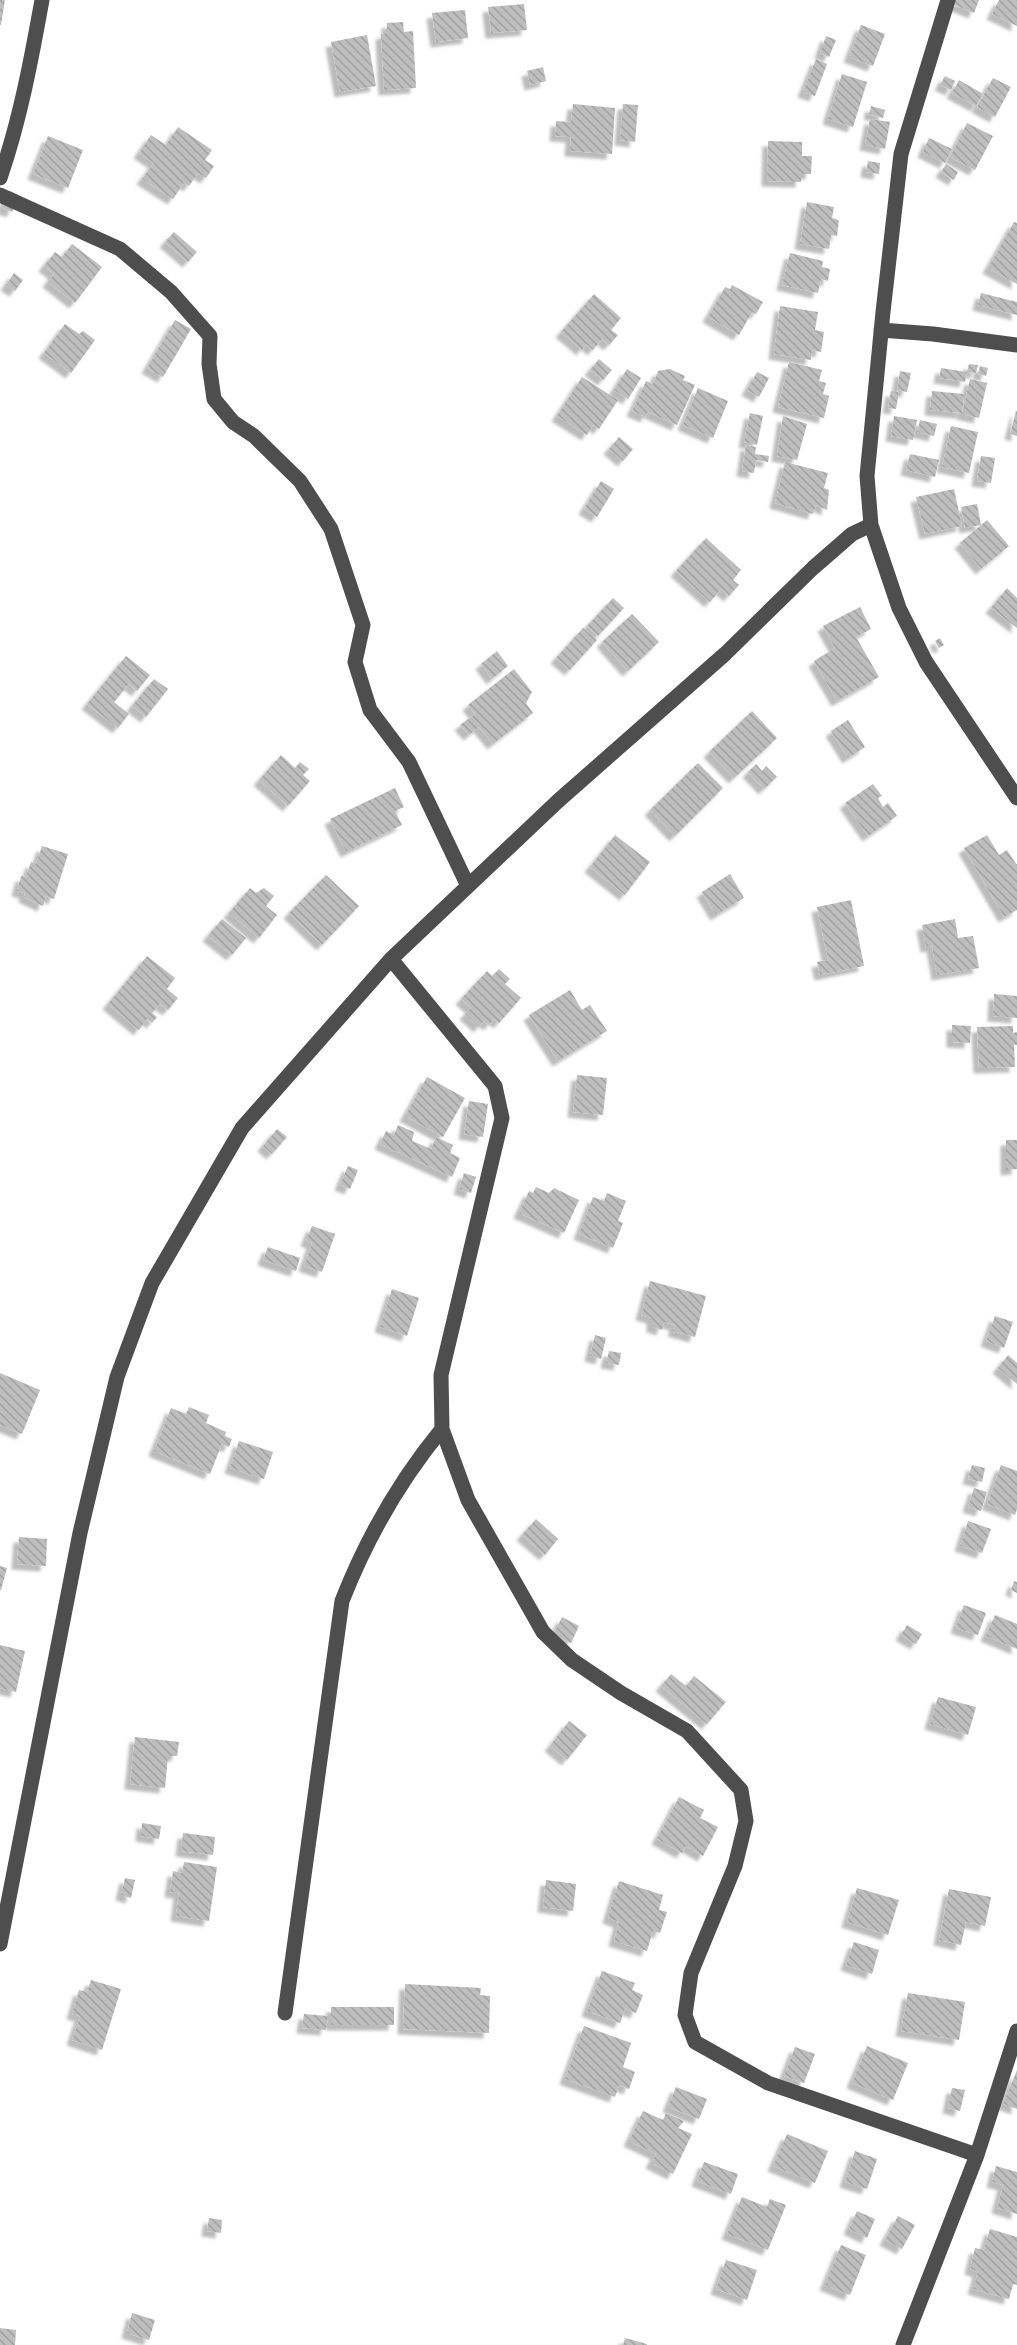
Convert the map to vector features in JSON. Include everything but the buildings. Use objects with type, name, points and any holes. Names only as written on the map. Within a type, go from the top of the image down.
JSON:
[{"type":"street","points":[[0,178],[28,82],[42,0]]},
{"type":"street","points":[[948,0],[902,154],[881,330],[867,476],[871,525],[899,608],[926,662],[1017,798]]},
{"type":"street","points":[[0,195],[120,249],[171,292],[210,336],[209,364],[214,399],[233,422],[254,436],[300,481],[331,529],[363,625],[355,662],[370,710],[409,762],[468,886]]},
{"type":"street","points":[[881,330],[1017,345]]},
{"type":"street","points":[[0,1944],[80,1533],[117,1377],[152,1282],[242,1128],[391,959],[558,801],[725,654],[813,568],[852,534],[871,525]]},
{"type":"street","points":[[391,959],[495,1086],[502,1118],[441,1375],[442,1428],[468,1500],[543,1632],[572,1660],[621,1693],[687,1731],[741,1790],[746,1821],[735,1866],[691,1973],[685,2015],[695,2042],[768,2083],[977,2155]]},
{"type":"street","points":[[285,2013],[342,1601],[357,1563],[416,1461],[442,1428]]},
{"type":"street","points":[[903,2345],[977,2155],[1017,2031]]}]
